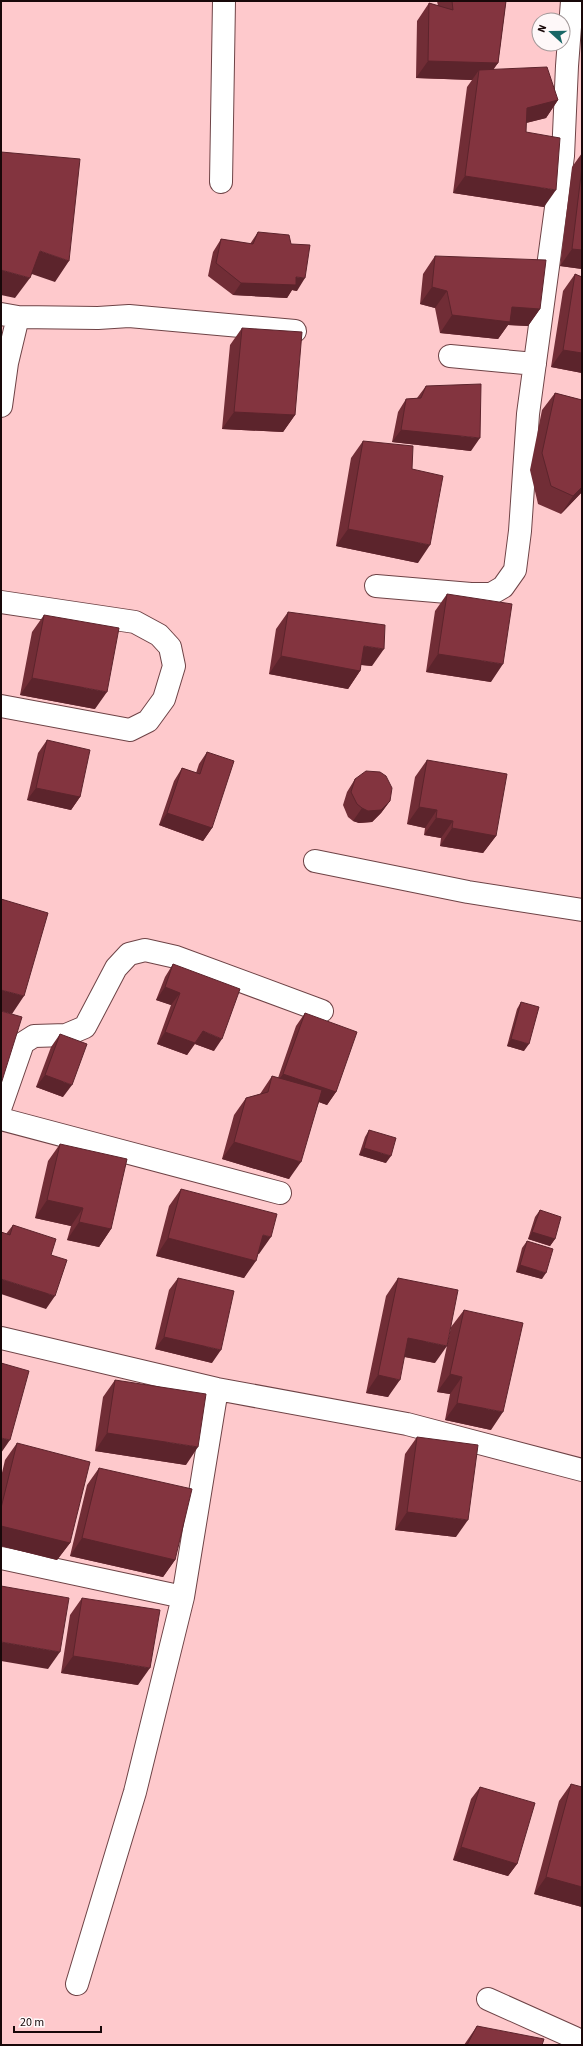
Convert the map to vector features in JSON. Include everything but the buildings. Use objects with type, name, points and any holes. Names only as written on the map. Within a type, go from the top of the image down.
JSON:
[{"type":"street","points":[[221,182],[224,1]]},
{"type":"street","points":[[376,586],[471,594],[491,594],[503,587],[515,570],[520,531],[528,414],[563,156],[567,66],[572,1]]},
{"type":"street","points":[[1,406],[7,363],[10,315],[98,318],[129,316],[295,331]]},
{"type":"street","points":[[450,356],[535,364]]},
{"type":"street","points":[[1,602],[135,622],[159,635],[170,647],[174,666],[164,699],[148,721],[130,730],[1,706]]},
{"type":"street","points":[[314,861],[468,892],[582,910]]},
{"type":"street","points":[[1,1106],[23,1043],[34,1036],[66,1035],[85,1027],[116,968],[129,954],[145,950],[176,957],[322,1011]]},
{"type":"street","points":[[1,1119],[280,1193]]},
{"type":"street","points":[[1,1338],[217,1389],[407,1424],[582,1470]]},
{"type":"street","points":[[77,1984],[135,1792],[183,1597],[217,1389]]},
{"type":"street","points":[[1,1558],[183,1597]]},
{"type":"street","points":[[488,1999],[575,2038],[582,2045]]}]
